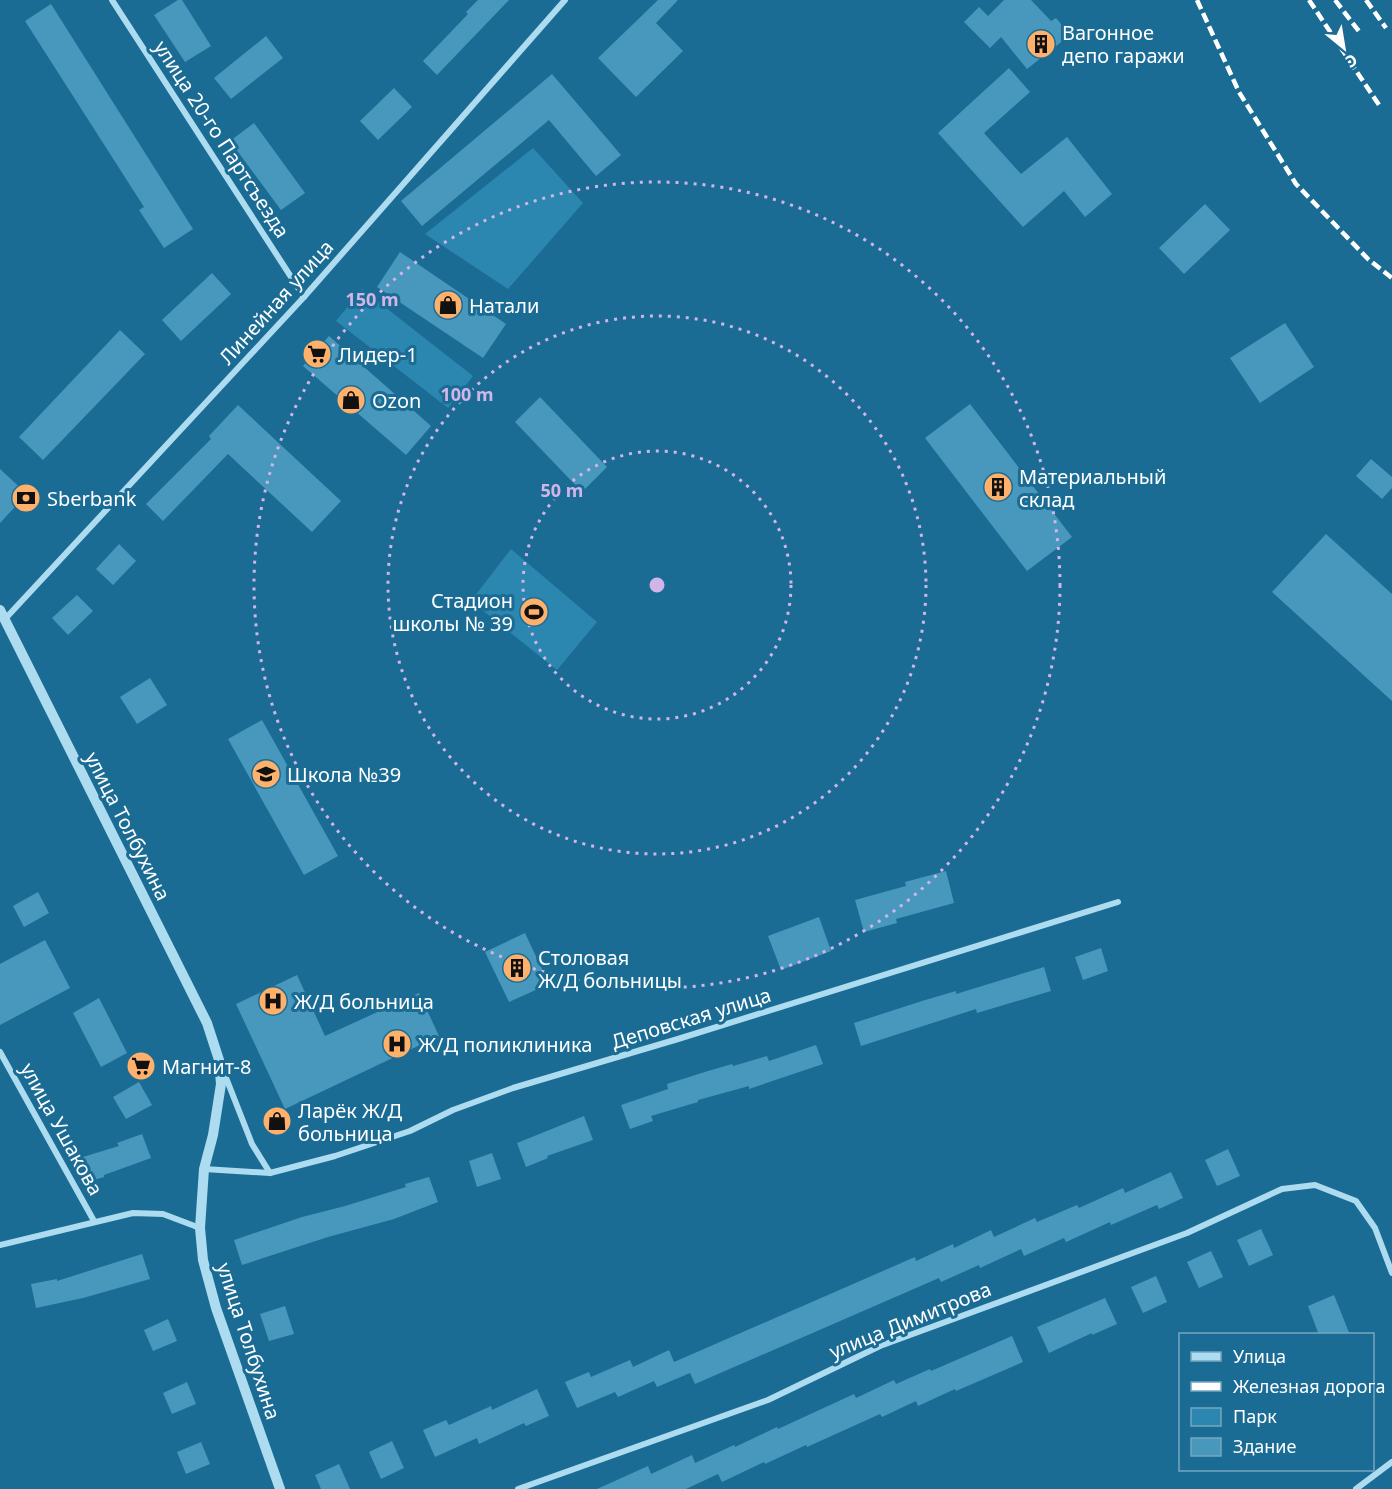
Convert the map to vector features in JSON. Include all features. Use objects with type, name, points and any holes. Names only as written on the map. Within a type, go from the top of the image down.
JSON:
[{"type":"street","name":"улица 20-го Партсъезда","points":[[112,0],[304,297]]},
{"type":"street","name":"Линейная улица","points":[[2,615],[304,297],[565,0]]},
{"type":"street","name":"улица Толбухина","points":[[2,615],[202,1013],[252,1144],[270,1173]]},
{"type":"street","name":"Деповская улица","points":[[204,1169],[270,1173],[335,1156],[410,1131],[453,1110],[513,1088],[690,1036],[1118,902]]},
{"type":"street","name":"улица Ушакова","points":[[0,1052],[94,1221]]},
{"type":"street","name":"улица Толбухина","points":[[219,1060],[220,1084],[213,1135],[204,1169],[200,1228],[203,1260],[216,1308],[280,1489]]},
{"type":"street","name":"улица Димитрова","points":[[518,1489],[768,1400],[880,1346],[1187,1233],[1282,1189],[1315,1185],[1356,1201],[1375,1228],[1392,1273]]},
{"type":"street","points":[[0,1245],[133,1213],[164,1214],[200,1228]]},
{"type":"street","points":[[1356,1489],[1392,1462]]},
{"type":"green space","points":[[533,148],[583,203],[508,289],[425,234]]},
{"type":"green space","points":[[362,289],[473,376],[448,408],[336,321]]},
{"type":"green space","name":"Стадион школы № 39","points":[[511,549],[597,622],[557,670],[471,601]]},
{"type":"building","points":[[178,0],[182,0],[211,46],[185,62],[154,15]]},
{"type":"building","points":[[478,0],[509,0],[437,75],[423,61],[468,14],[466,12]]},
{"type":"building","points":[[658,0],[678,0],[656,23],[683,51],[636,97],[598,58]]},
{"type":"building","points":[[1004,0],[1031,0],[1051,21],[1056,18],[1070,35],[1027,69],[1001,37],[990,48],[964,22],[979,7],[988,16]]},
{"type":"building","points":[[51,4],[193,229],[164,248],[139,210],[144,207],[25,21]]},
{"type":"building","points":[[266,36],[283,58],[231,99],[214,78]]},
{"type":"building","points":[[1009,68],[1030,92],[984,133],[1021,174],[1067,137],[1112,194],[1085,217],[1064,191],[1023,227],[938,133]]},
{"type":"building","points":[[552,74],[621,155],[596,176],[549,120],[422,226],[401,201]]},
{"type":"building","points":[[394,88],[412,107],[378,140],[360,121]]},
{"type":"building","points":[[254,123],[305,193],[281,210],[230,141]]},
{"type":"building","points":[[1205,204],[1230,230],[1184,274],[1159,248]]},
{"type":"building","points":[[400,252],[506,324],[483,358],[377,287]]},
{"type":"building","points":[[212,273],[231,294],[181,341],[162,320]]},
{"type":"building","points":[[1285,323],[1314,367],[1260,403],[1230,358]]},
{"type":"building","points":[[120,330],[145,354],[43,460],[19,437]]},
{"type":"building","points":[[329,336],[431,426],[406,455],[303,366]]},
{"type":"building","points":[[540,397],[607,467],[582,492],[515,422]]},
{"type":"building","name":"Материальный склад","points":[[970,404],[1072,537],[1027,571],[925,438]]},
{"type":"building","points":[[238,405],[341,501],[312,532],[228,454],[163,521],[146,504],[211,439],[209,436]]},
{"type":"building","points":[[1371,459],[1392,477],[1392,488],[1382,499],[1356,476]]},
{"type":"building","points":[[0,469],[27,494],[0,523]]},
{"type":"building","points":[[1326,534],[1392,594],[1392,701],[1272,592]]},
{"type":"building","points":[[119,544],[136,561],[113,585],[96,569]]},
{"type":"building","points":[[77,595],[93,611],[68,635],[52,618]]},
{"type":"building","points":[[150,678],[167,705],[137,724],[120,697]]},
{"type":"building","points":[[262,720],[338,856],[304,875],[228,739]]},
{"type":"building","points":[[946,871],[954,903],[896,919],[897,923],[864,932],[855,900],[906,886],[905,882]]},
{"type":"building","points":[[38,892],[49,913],[24,927],[13,906]]},
{"type":"building","points":[[819,917],[831,951],[781,970],[768,936]]},
{"type":"building","name":"Столовая Ж/Д больницы","points":[[525,933],[549,984],[509,1002],[485,952]]},
{"type":"building","points":[[45,940],[70,988],[0,1025],[0,964]]},
{"type":"building","points":[[1101,948],[1108,971],[1083,980],[1075,957]]},
{"type":"building","points":[[1044,967],[1051,991],[977,1013],[976,1009],[861,1046],[854,1023],[922,1001],[956,991],[956,994]]},
{"type":"building","points":[[297,975],[325,1036],[419,993],[439,1036],[285,1109],[236,1004]]},
{"type":"building","points":[[99,998],[127,1053],[101,1067],[73,1013]]},
{"type":"building","points":[[816,1045],[823,1064],[749,1089],[749,1086],[698,1100],[698,1102],[651,1116],[653,1121],[630,1129],[621,1105],[668,1089],[667,1084],[767,1056],[769,1061]]},
{"type":"building","points":[[139,1082],[152,1105],[126,1119],[113,1097]]},
{"type":"building","points":[[584,1116],[593,1140],[547,1156],[548,1158],[526,1167],[517,1143]]},
{"type":"building","points":[[142,1134],[151,1158],[80,1184],[73,1160],[119,1146],[117,1143]]},
{"type":"building","points":[[1228,1149],[1240,1176],[1217,1186],[1205,1160]]},
{"type":"building","points":[[492,1153],[501,1179],[477,1187],[469,1161]]},
{"type":"building","points":[[1171,1172],[1183,1198],[1159,1209],[1157,1205],[1111,1225],[1110,1222],[1066,1242],[1064,1238],[1024,1256],[1021,1249],[980,1268],[979,1265],[941,1282],[939,1278],[695,1384],[690,1373],[657,1387],[654,1381],[618,1397],[615,1392],[577,1408],[565,1382],[589,1372],[591,1377],[630,1360],[633,1367],[669,1350],[674,1362],[915,1257],[916,1261],[953,1244],[954,1248],[991,1230],[994,1237],[1035,1218],[1037,1222],[1077,1205],[1079,1208],[1123,1188],[1125,1193]]},
{"type":"building","points":[[429,1177],[438,1202],[394,1219],[328,1237],[242,1265],[234,1240],[302,1217],[406,1187],[405,1184]]},
{"type":"building","points":[[1261,1229],[1273,1255],[1249,1266],[1237,1240]]},
{"type":"building","points":[[1211,1251],[1223,1277],[1199,1288],[1187,1262]]},
{"type":"building","points":[[142,1254],[150,1279],[83,1298],[36,1308],[31,1284],[57,1279],[57,1281]]},
{"type":"building","points":[[1156,1276],[1167,1302],[1143,1313],[1131,1287]]},
{"type":"building","points":[[1334,1295],[1349,1333],[1318,1333],[1308,1306]]},
{"type":"building","points":[[1105,1298],[1117,1324],[1049,1353],[1037,1327]]},
{"type":"building","points":[[285,1306],[294,1334],[269,1341],[260,1314]]},
{"type":"building","points":[[168,1319],[177,1341],[153,1351],[144,1330]]},
{"type":"building","points":[[1012,1336],[1023,1362],[918,1406],[916,1401],[882,1417],[880,1414],[722,1482],[718,1474],[686,1489],[597,1489],[648,1466],[651,1474],[692,1455],[695,1463],[777,1427],[778,1429],[854,1394],[856,1398],[894,1380],[896,1384]]},
{"type":"building","points":[[187,1382],[196,1404],[172,1414],[163,1393]]},
{"type":"building","points":[[537,1389],[549,1416],[526,1426],[524,1423],[479,1444],[477,1438],[435,1457],[423,1430],[446,1420],[449,1425],[491,1406],[492,1410]]},
{"type":"building","points":[[392,1441],[404,1468],[381,1479],[369,1452]]},
{"type":"building","points":[[201,1442],[210,1464],[186,1474],[177,1452]]},
{"type":"building","points":[[339,1464],[350,1489],[321,1489],[315,1475]]},
{"type":"railway","points":[[1197,0],[1239,92],[1296,184],[1368,259],[1392,278]]},
{"type":"railway","points":[[1309,0],[1381,108]]},
{"type":"railway","points":[[1335,0],[1361,34]]},
{"type":"railway","points":[[1366,0],[1386,28]]},
{"type":"place","name":"Вагонное депо гаражи","points":[[1041,44]]},
{"type":"place","name":"Натали","points":[[448,305]]},
{"type":"place","name":"Лидер-1","points":[[317,354]]},
{"type":"place","name":"Ozon","points":[[351,400]]},
{"type":"place","name":"Материальный склад","points":[[998,487]]},
{"type":"place","name":"Sberbank","points":[[26,498]]},
{"type":"place","name":"Стадион школы № 39","points":[[534,612]]},
{"type":"place","name":"Школа №39","points":[[266,774]]},
{"type":"place","name":"Столовая Ж/Д больницы","points":[[517,968]]},
{"type":"place","name":"Ж/Д больница","points":[[273,1001]]},
{"type":"place","name":"Ж/Д поликлиника","points":[[397,1044]]},
{"type":"place","name":"Магнит-8","points":[[141,1066]]},
{"type":"place","name":"Ларёк Ж/Д больница","points":[[277,1121]]}]
